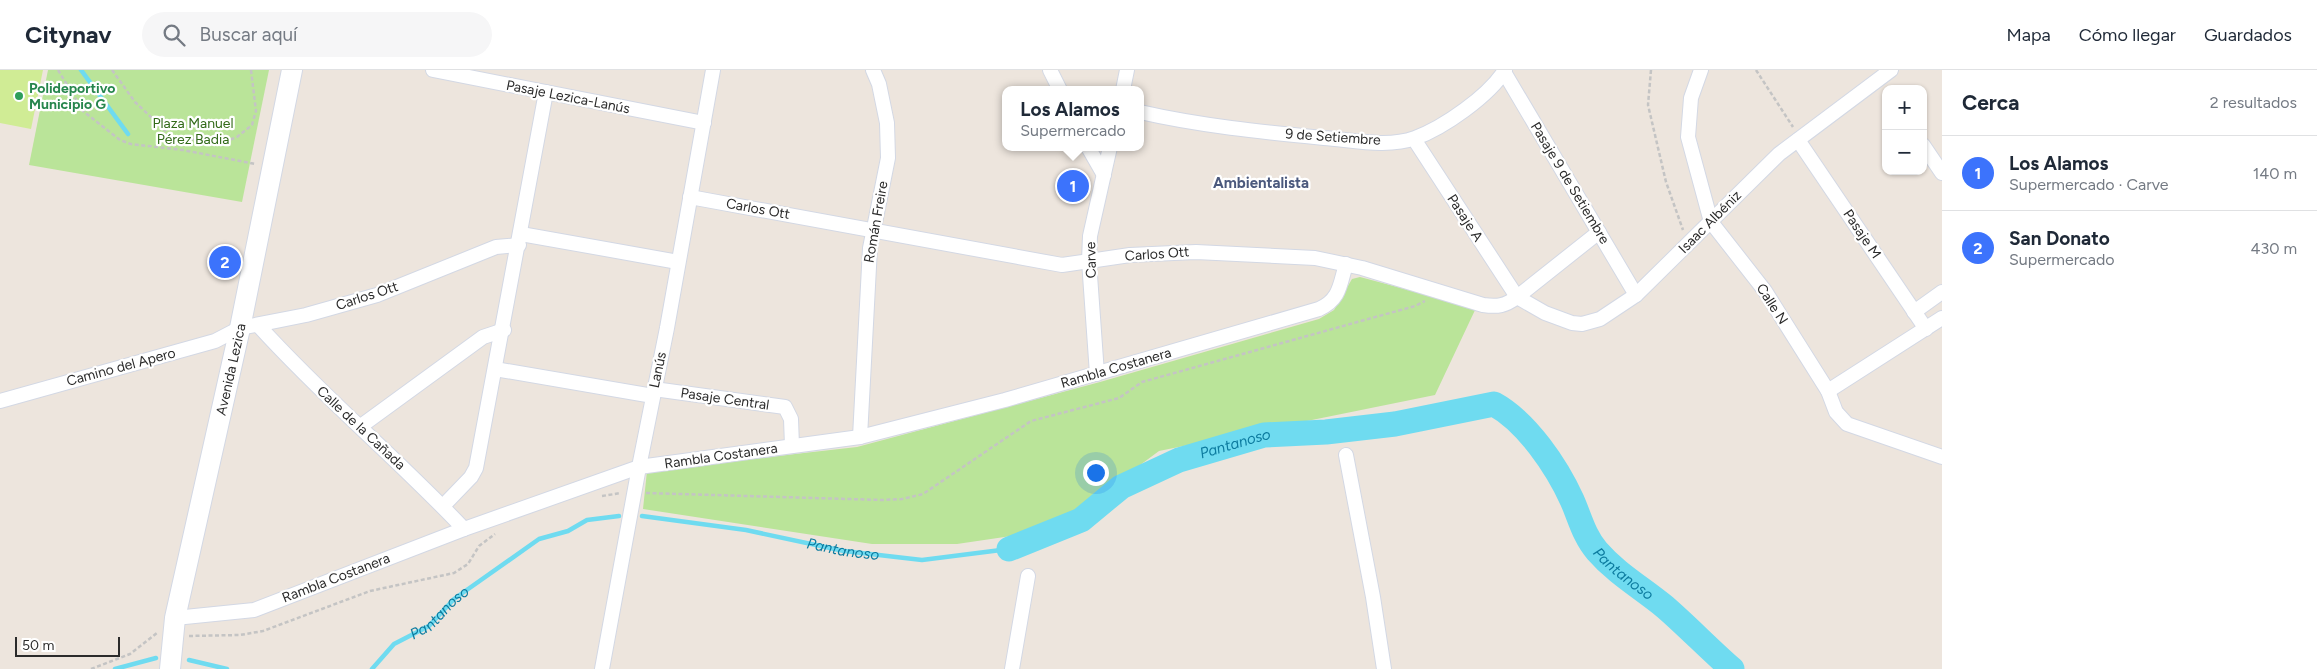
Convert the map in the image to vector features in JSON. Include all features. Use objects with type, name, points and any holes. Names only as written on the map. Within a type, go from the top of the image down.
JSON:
[{"type":"street","name":"Avenida Lezica","points":[[170,669],[175,618],[249,327],[274,168],[292,70]]},
{"type":"street","name":"Pasaje Lezica-Lanús","points":[[433,70],[704,123]]},
{"type":"street","name":"Lanús","points":[[602,669],[638,468],[667,328],[713,70]]},
{"type":"street","name":"Román Freire","points":[[860,437],[870,248],[888,158],[884,104],[873,70]]},
{"type":"street","points":[[1050,70],[1058,86]]},
{"type":"street","points":[[1124,86],[1127,70]]},
{"type":"street","points":[[1701,70],[1691,98],[1688,137],[1711,222]]},
{"type":"street","name":"Isaac Albéniz","points":[[1883,85],[1891,70]]},
{"type":"street","name":"9 de Setiembre","points":[[1144,113],[1238,129],[1386,142],[1414,138],[1452,118],[1471,104],[1504,71]]},
{"type":"street","name":"Pasaje 9 de Setiembre","points":[[1504,71],[1636,295]]},
{"type":"street","name":"Isaac Albéniz","points":[[1516,297],[1545,313],[1572,323],[1582,324],[1600,319],[1636,295],[1779,154],[1882,86]]},
{"type":"street","points":[[443,506],[471,477],[476,468],[504,330],[546,92]]},
{"type":"street","name":"Pasaje A","points":[[1414,138],[1516,297]]},
{"type":"street","name":"Pasaje M","points":[[1798,140],[1926,329]]},
{"type":"street","points":[[1090,151],[1104,175]]},
{"type":"street","name":"Carve","points":[[1097,374],[1090,236],[1109,151]]},
{"type":"street","points":[[1927,152],[1942,173]]},
{"type":"street","name":"Carlos Ott","points":[[690,197],[1050,264],[1062,265],[1130,255],[1196,252],[1315,258],[1346,264],[1483,305],[1498,307],[1506,306],[1599,232]]},
{"type":"street","name":"Calle N","points":[[1711,222],[1765,291],[1828,391],[1836,412],[1846,424],[1942,457]]},
{"type":"street","name":"Carlos Ott","points":[[249,327],[306,315],[377,295],[520,239],[678,262]]},
{"type":"street","name":"Rambla Costanera","points":[[175,618],[254,610],[464,529],[638,468],[860,437],[1097,374],[1319,309],[1330,304],[1336,296],[1346,264]]},
{"type":"street","points":[[1914,312],[1942,292]]},
{"type":"street","points":[[1828,391],[1942,318]]},
{"type":"street","name":"Camino del Apero","points":[[0,400],[215,341],[249,327]]},
{"type":"street","name":"Calle de la Cañada","points":[[249,327],[291,362],[361,426],[464,529]]},
{"type":"street","points":[[361,426],[483,337],[504,330]]},
{"type":"street","points":[[495,369],[653,392]]},
{"type":"street","name":"Pasaje Central","points":[[653,392],[784,407],[791,419],[792,446]]},
{"type":"street","points":[[1346,455],[1373,597],[1384,669]]},
{"type":"street","points":[[1012,669],[1028,576]]},
{"type":"path","points":[[58,70],[83,111],[120,140],[131,144],[184,150],[274,168]]},
{"type":"path","points":[[112,70],[135,102],[172,137],[224,142],[237,137],[252,125],[256,111],[250,70]]},
{"type":"path","points":[[1651,70],[1648,104],[1666,182],[1680,226],[1690,242]]},
{"type":"path","points":[[1756,70],[1796,132],[1798,140]]},
{"type":"path","points":[[595,497],[634,493],[902,500],[923,494],[1031,420],[1119,398],[1142,382],[1414,306],[1442,292]]},
{"type":"path","points":[[91,669],[130,654],[175,618],[186,636],[240,636],[263,631],[370,592],[454,573],[468,564],[479,546],[492,535],[501,532]]},
{"type":"green space","name":"Polideportivo Municipio G","points":[[0,70],[43,70],[31,129],[0,123]]},
{"type":"green space","name":"Plaza Manuel Pérez Badia","points":[[48,70],[269,70],[242,202],[29,165]]},
{"type":"green space","points":[[1360,277],[1476,308],[1435,395],[1159,451],[1074,514],[1025,534],[957,544],[872,544],[643,509],[647,471],[857,447],[1100,382],[1319,319],[1334,310],[1352,279]]},
{"type":"waterway","points":[[81,70],[128,134]]},
{"type":"waterway","name":"Pantanoso","points":[[1009,549],[1081,520],[1121,487],[1179,460],[1264,435],[1326,432],[1395,424],[1494,404],[1518,422],[1540,446],[1566,487],[1585,533],[1597,551],[1621,574],[1665,607],[1732,669]]},
{"type":"waterway","name":"Pantanoso","points":[[372,669],[394,644],[429,626],[454,599],[539,539],[568,531],[587,520],[619,516]]},
{"type":"waterway","name":"Pantanoso","points":[[642,516],[746,530],[844,551],[922,560],[1009,549]]},
{"type":"waterway","name":"Pantanoso","points":[[115,669],[156,658]]},
{"type":"waterway","name":"Pantanoso","points":[[189,660],[227,669]]},
{"type":"place","name":"Polideportivo Municipio G","points":[[19,96]]},
{"type":"place","name":"Los Alamos","points":[[1073,186]]},
{"type":"place","name":"San Donato","points":[[225,262]]},
{"type":"district","name":"Ambientalista","points":[[1261,183]]}]
